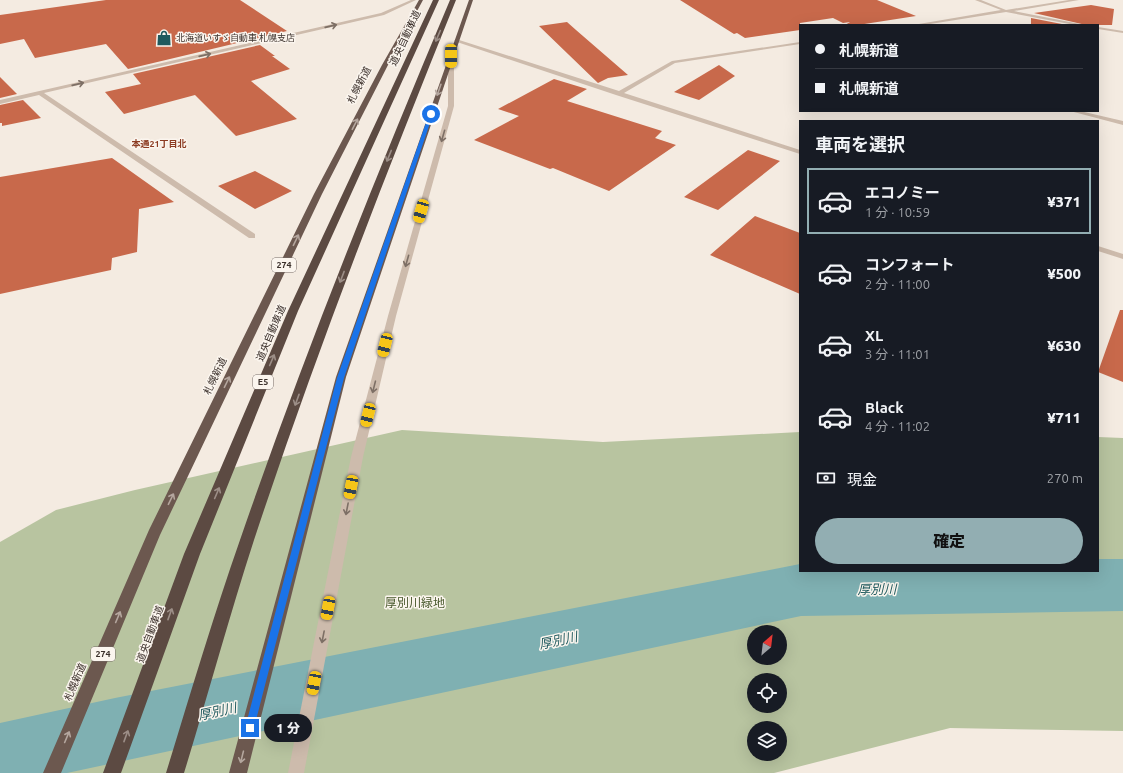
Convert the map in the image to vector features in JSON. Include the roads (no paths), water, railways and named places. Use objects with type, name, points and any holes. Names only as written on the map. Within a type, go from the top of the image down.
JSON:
[{"type":"highway","name":"札幌新道","points":[[52,773],[154,534],[318,194],[385,65],[422,0]]},
{"type":"highway","name":"道央自動車道","points":[[112,773],[192,554],[293,311],[436,0]]},
{"type":"highway","points":[[175,773],[247,541],[324,323],[367,210],[453,0]]},
{"type":"highway","points":[[238,773],[307,503],[341,378],[471,0]]},
{"type":"street","points":[[0,102],[382,14],[414,0]]},
{"type":"street","points":[[977,0],[1006,11],[1078,24]]},
{"type":"street","points":[[922,24],[1077,0]]},
{"type":"street","points":[[1099,28],[1123,32]]},
{"type":"street","points":[[456,40],[799,152]]},
{"type":"street","points":[[618,94],[674,62],[799,43]]},
{"type":"street","points":[[296,773],[357,457],[392,316],[451,106],[451,56]]},
{"type":"street","points":[[40,93],[252,236]]},
{"type":"street","points":[[1078,112],[1123,123]]},
{"type":"street","points":[[1099,248],[1123,257]]},
{"type":"waterway","name":"厚別川","points":[[0,756],[115,730],[801,590],[1123,585]]},
{"type":"place","name":"北海道いすゞ自動車 札幌支店","points":[[164,38]]},
{"type":"district","name":"本通21丁目北","points":[[159,144]]},
{"type":"park label","name":"厚別川緑地","points":[[415,602]]}]
